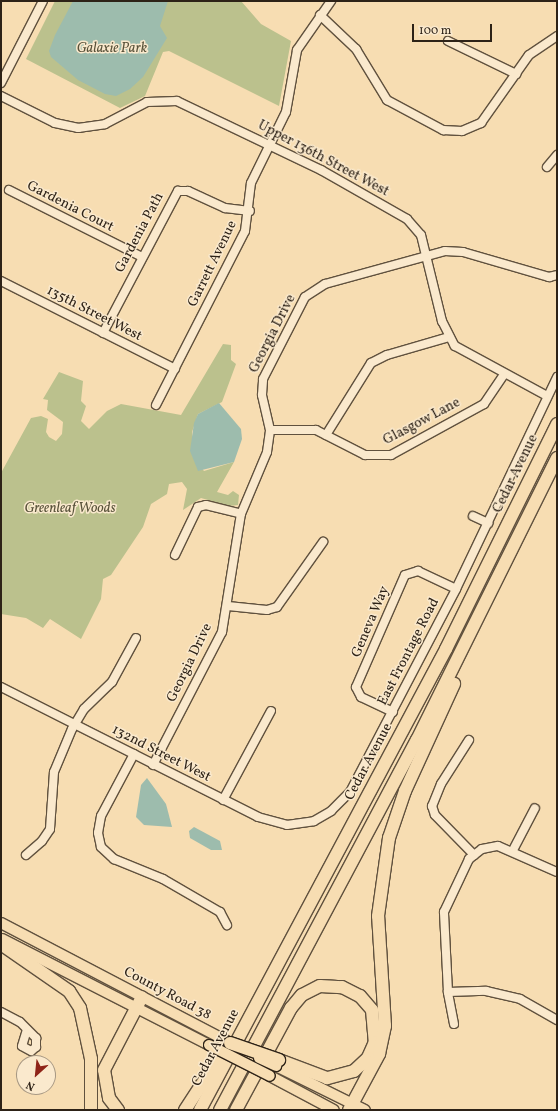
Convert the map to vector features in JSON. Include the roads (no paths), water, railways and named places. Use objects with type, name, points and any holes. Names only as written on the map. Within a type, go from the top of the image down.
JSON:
[{"type":"highway","name":"Cedar Avenue","points":[[200,1110],[446,649],[557,424]]},
{"type":"highway","points":[[350,1107],[379,1054],[385,1026],[378,916],[389,838],[405,791],[500,578],[557,458]]},
{"type":"highway","points":[[220,1110],[500,578]]},
{"type":"highway","points":[[1,944],[69,991],[80,1008],[91,1059],[91,1110]]},
{"type":"highway","points":[[185,1110],[273,974]]},
{"type":"highway","points":[[230,1043],[278,1063],[327,1078],[354,1071],[368,1058],[375,1042],[372,1010],[360,996],[342,987],[320,986],[302,995],[291,1008],[236,1110]]},
{"type":"highway","points":[[91,1092],[100,1062],[139,995]]},
{"type":"highway","points":[[118,1110],[109,1098],[104,1070],[133,1006]]},
{"type":"main road","name":"County Road 38","points":[[1,923],[230,1043]]},
{"type":"main road","name":"County Road 38","points":[[1,939],[334,1110]]},
{"type":"main road","points":[[278,1063],[350,1107],[365,1110]]},
{"type":"street","points":[[1,83],[43,1]]},
{"type":"street","name":"Garrett Avenue","points":[[156,405],[245,231],[250,210],[251,183],[291,98],[298,50],[320,15],[331,1]]},
{"type":"street","points":[[320,15],[356,48],[387,100],[443,130],[462,132],[481,123],[533,51],[557,36]]},
{"type":"street","points":[[448,41],[516,74]]},
{"type":"street","name":"Upper 136th Street West","points":[[1,96],[55,123],[78,128],[106,124],[147,102],[177,101],[270,145],[407,219],[421,234],[429,254],[449,336],[465,354],[547,396]]},
{"type":"street","points":[[547,167],[557,155]]},
{"type":"street","name":"Gardenia Court","points":[[9,190],[142,257]]},
{"type":"street","name":"Gardenia Path","points":[[103,334],[142,257],[178,191],[188,190],[225,208],[250,210]]},
{"type":"street","name":"Georgia Drive","points":[[154,765],[222,632],[228,606],[241,514],[267,452],[270,430],[262,395],[263,378],[305,297],[325,284],[429,254],[463,252],[549,277],[557,275]]},
{"type":"street","name":"135th Street West","points":[[1,281],[103,334],[175,369]]},
{"type":"street","points":[[326,434],[371,363],[387,354],[449,336]]},
{"type":"street","name":"Glasgow Lane","points":[[270,430],[304,428],[326,434],[365,456],[391,455],[484,404],[504,374]]},
{"type":"street","name":"East Frontage Road","points":[[314,821],[331,811],[350,792],[456,589],[557,377]]},
{"type":"street","points":[[175,555],[198,507],[206,505],[241,514]]},
{"type":"street","points":[[473,516],[488,523]]},
{"type":"street","points":[[228,606],[267,610],[277,607],[323,542]]},
{"type":"street","name":"Geneva Way","points":[[393,712],[361,696],[356,687],[405,575],[418,571],[456,589]]},
{"type":"street","points":[[26,855],[42,841],[50,829],[54,772],[74,725],[84,709],[107,689],[136,638]]},
{"type":"street","name":"132nd Street West","points":[[1,688],[223,800],[271,822],[314,821]]},
{"type":"street","points":[[223,800],[271,712]]},
{"type":"street","points":[[469,740],[432,806],[435,815],[474,855]]},
{"type":"street","points":[[134,754],[102,816],[98,833],[101,847],[114,859],[163,879],[220,912],[227,924]]},
{"type":"street","points":[[513,850],[535,808]]},
{"type":"street","points":[[454,1024],[448,992],[444,912],[459,875],[474,855],[498,846],[513,850],[557,872]]},
{"type":"street","points":[[448,992],[486,991],[520,999],[557,1020]]},
{"type":"street","points":[[1,1012],[27,1030]]},
{"type":"park label","name":"Galaxie Park","points":[[112,49]]},
{"type":"park label","name":"Greenleaf Woods","points":[[70,509]]}]
